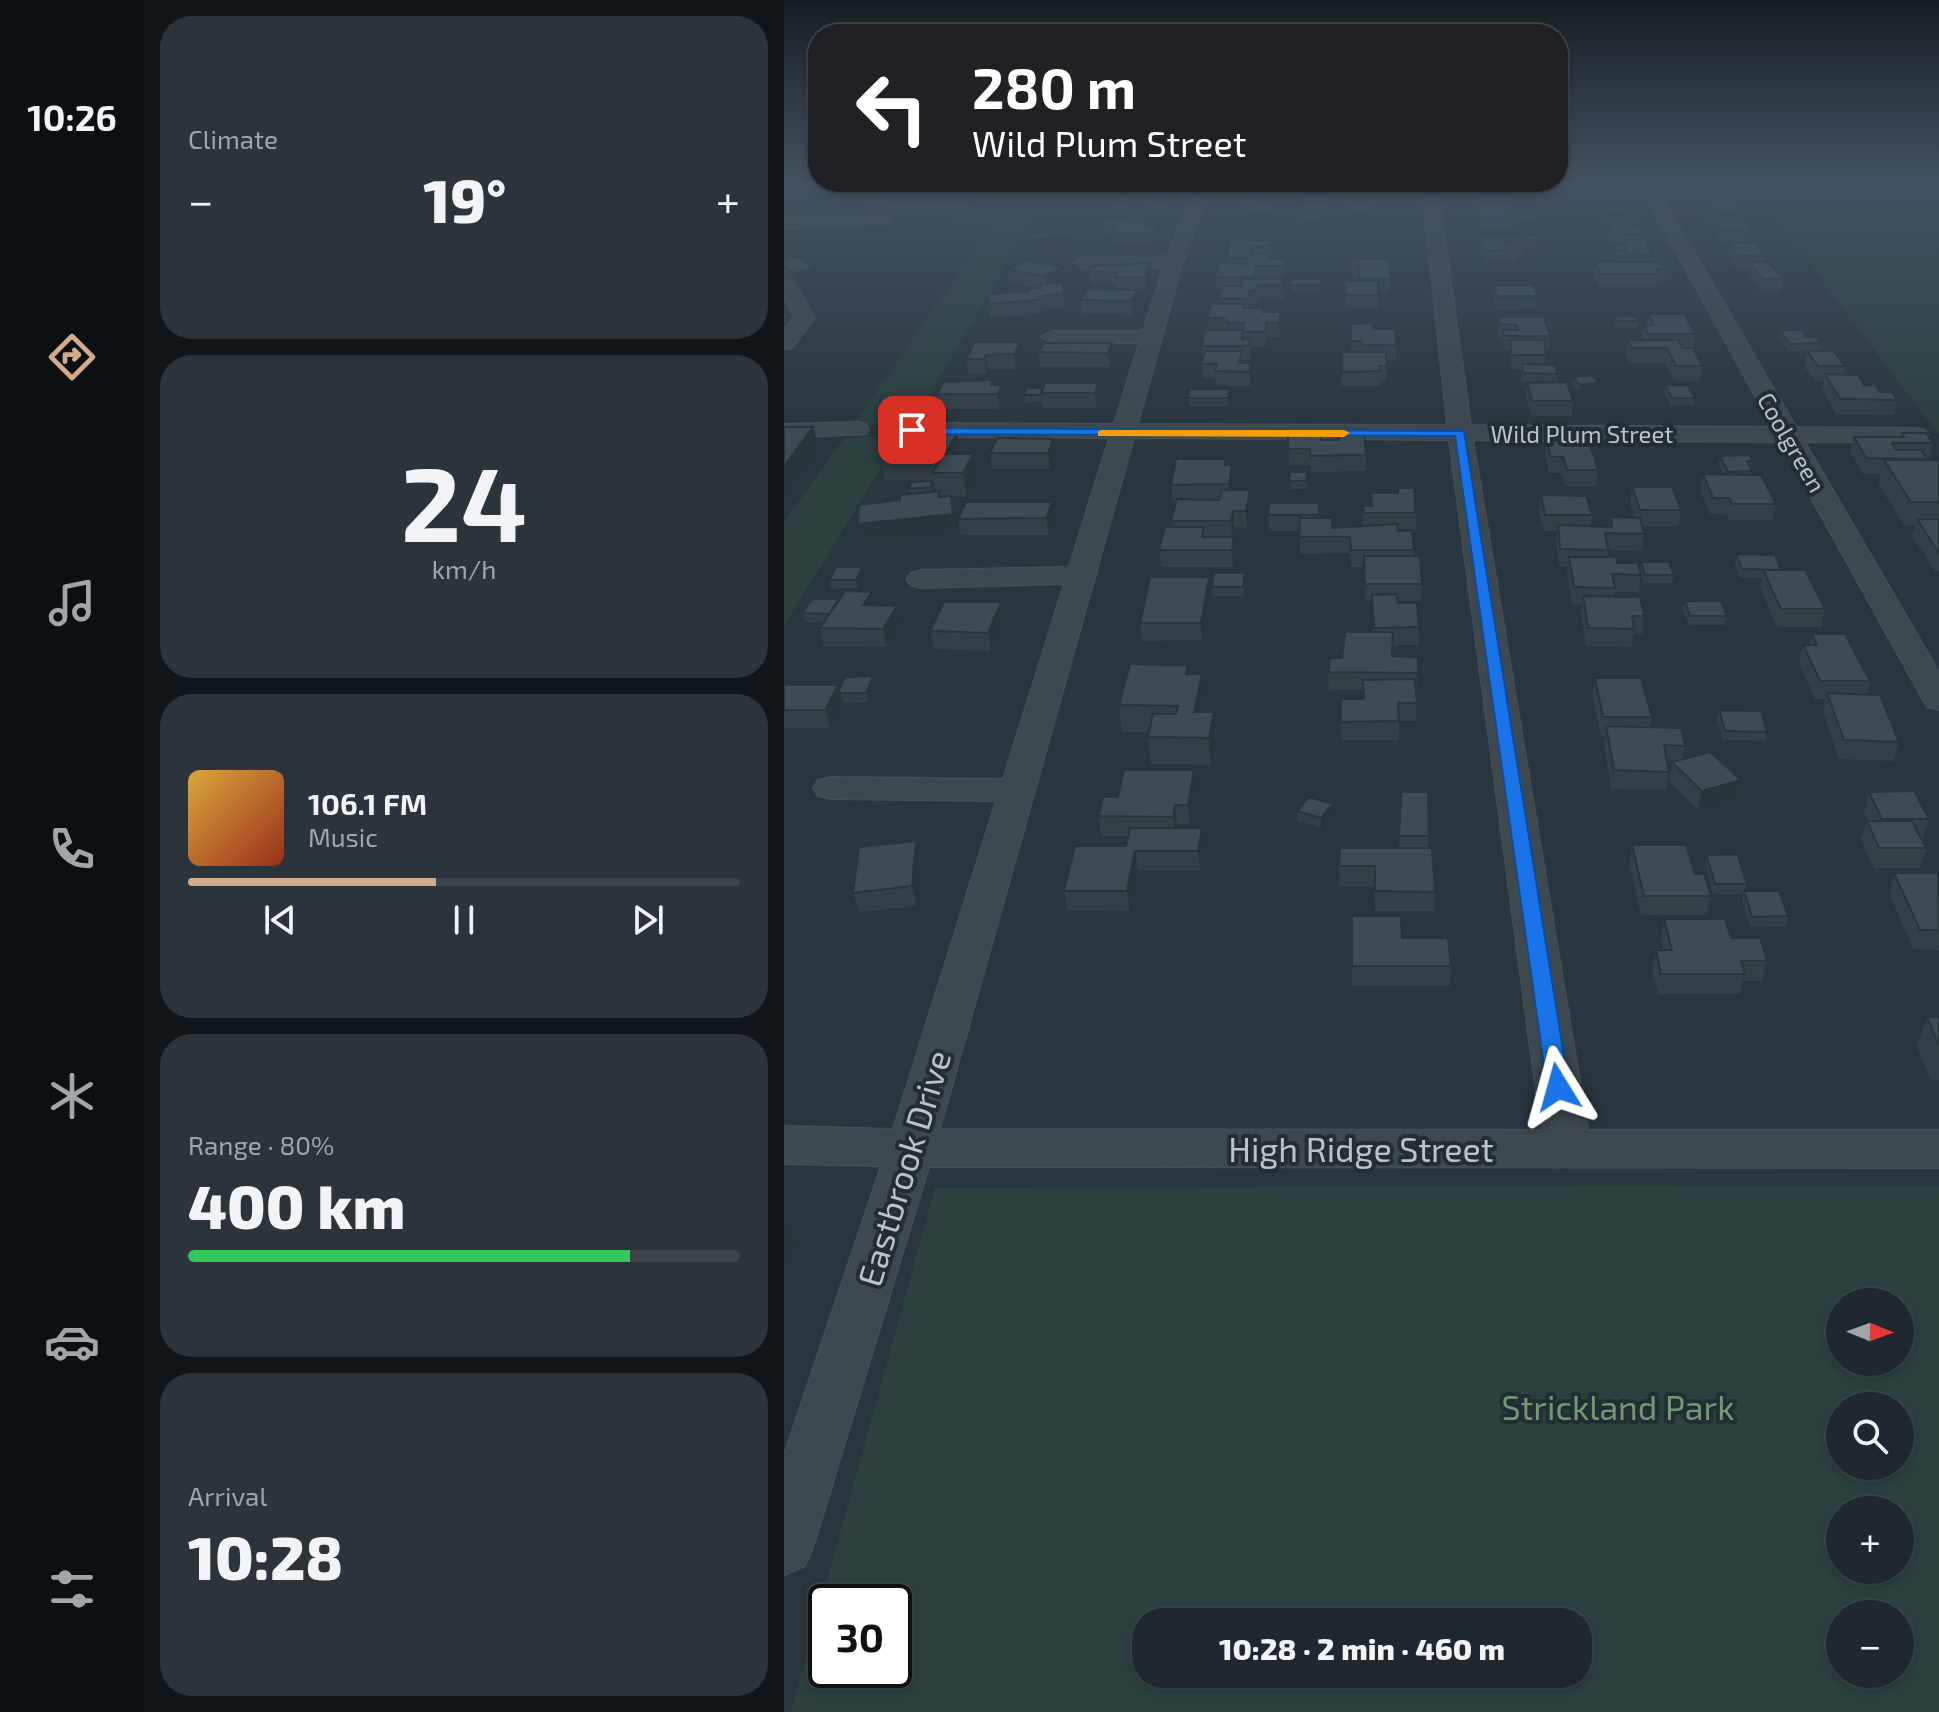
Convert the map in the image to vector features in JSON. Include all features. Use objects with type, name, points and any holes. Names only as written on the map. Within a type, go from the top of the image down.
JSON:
[{"type":"street","points":[[1083,263],[1093,263]]},
{"type":"street","name":"Eastbrook Drive","points":[[784,1545],[911,1148],[1174,263]]},
{"type":"street","points":[[1439,263],[1460,433],[1567,1149]]},
{"type":"street","name":"Coolgreen","points":[[1691,263],[1939,700]]},
{"type":"street","points":[[784,285],[805,318],[784,343]]},
{"type":"street","points":[[1052,337],[1151,337]]},
{"type":"street","points":[[784,431],[857,429]]},
{"type":"street","name":"Wild Plum Street","points":[[912,430],[1916,435]]},
{"type":"street","points":[[921,579],[1083,575]]},
{"type":"street","points":[[831,788],[1018,790]]},
{"type":"street","name":"High Ridge Street","points":[[784,1145],[911,1148],[1939,1149]]},
{"type":"green space","points":[[966,263],[1008,263],[910,427],[854,424]]},
{"type":"green space","points":[[1809,263],[1939,263],[1939,435]]},
{"type":"green space","points":[[902,436],[784,626],[784,522],[844,438]]},
{"type":"green space","name":"Strickland Park","points":[[1939,1187],[1939,1712],[791,1712],[808,1650],[808,1688],[912,1688],[912,1584],[826,1584],[935,1188]]},
{"type":"building","points":[[784,263],[807,263],[815,268],[794,273]]},
{"type":"building","points":[[1023,263],[1064,267],[1045,276],[1008,270]]},
{"type":"building","points":[[1150,263],[1145,277],[1115,277],[1117,272],[1089,272],[1092,266]]},
{"type":"building","points":[[1219,263],[1285,263],[1285,266],[1256,266],[1254,277],[1215,277]]},
{"type":"building","points":[[1389,263],[1390,279],[1359,279],[1359,265],[1352,265]]},
{"type":"building","points":[[1595,263],[1663,263],[1666,269],[1656,269],[1659,274],[1600,274]]},
{"type":"building","points":[[1752,263],[1768,263],[1784,279],[1762,279]]},
{"type":"building","points":[[1242,279],[1284,279],[1283,285],[1257,285],[1256,291],[1250,291],[1248,299],[1218,299],[1221,286],[1241,286]]},
{"type":"building","points":[[1292,279],[1321,279],[1320,285],[1291,285]]},
{"type":"building","points":[[1345,281],[1378,281],[1378,295],[1345,295]]},
{"type":"building","points":[[1063,283],[1063,294],[1040,296],[1040,300],[988,304],[988,294],[1029,292],[1029,289],[1041,288],[1041,284]]},
{"type":"building","points":[[1494,285],[1534,285],[1537,296],[1497,296]]},
{"type":"building","points":[[1088,289],[1137,290],[1131,301],[1080,300]]},
{"type":"building","points":[[1211,304],[1244,304],[1244,308],[1263,308],[1262,312],[1281,312],[1279,323],[1266,323],[1266,332],[1243,332],[1244,323],[1227,323],[1227,318],[1207,318]]},
{"type":"building","points":[[1648,314],[1684,314],[1695,334],[1648,334],[1643,326],[1654,325]]},
{"type":"building","points":[[1636,316],[1638,321],[1615,321],[1613,317]]},
{"type":"building","points":[[1498,317],[1544,317],[1550,336],[1504,336],[1503,330],[1518,330],[1517,325],[1499,324]]},
{"type":"building","points":[[1372,323],[1373,329],[1395,329],[1396,345],[1362,345],[1362,341],[1351,341],[1351,324]]},
{"type":"building","points":[[1204,330],[1243,330],[1242,339],[1250,339],[1249,346],[1202,346]]},
{"type":"building","points":[[1780,330],[1802,330],[1806,337],[1816,337],[1821,343],[1790,344]]},
{"type":"building","points":[[1510,340],[1544,340],[1546,355],[1512,355]]},
{"type":"building","points":[[1628,340],[1678,340],[1682,348],[1693,348],[1702,366],[1676,366],[1667,348],[1631,348]]},
{"type":"building","points":[[975,342],[1020,342],[1014,354],[966,359]]},
{"type":"building","points":[[1044,343],[1112,343],[1108,353],[1038,352]]},
{"type":"building","points":[[1205,351],[1242,351],[1239,363],[1251,363],[1250,372],[1215,371],[1217,364],[1201,364]]},
{"type":"building","points":[[1807,351],[1833,351],[1845,366],[1818,366]]},
{"type":"building","points":[[1341,352],[1386,352],[1387,366],[1380,366],[1380,371],[1342,372]]},
{"type":"building","points":[[1522,364],[1556,365],[1557,374],[1523,373]]},
{"type":"building","points":[[1825,374],[1858,375],[1864,385],[1875,385],[1880,392],[1892,392],[1897,400],[1840,399]]},
{"type":"building","points":[[1592,375],[1599,383],[1580,385],[1573,377]]},
{"type":"building","points":[[993,380],[991,385],[1002,385],[998,394],[937,394],[944,382]]},
{"type":"building","points":[[1567,382],[1573,401],[1532,401],[1527,383]]},
{"type":"building","points":[[1045,383],[1098,383],[1095,393],[1041,393]]},
{"type":"building","points":[[1665,385],[1688,385],[1695,398],[1672,398]]},
{"type":"building","points":[[1027,388],[1043,388],[1041,395],[1024,395]]},
{"type":"building","points":[[1190,389],[1229,389],[1228,398],[1188,398]]},
{"type":"building","points":[[784,427],[813,427],[784,466]]},
{"type":"building","points":[[896,433],[957,433],[945,454],[973,454],[963,473],[932,473],[941,458],[880,457]]},
{"type":"building","points":[[1338,433],[1364,433],[1366,455],[1310,456],[1310,449],[1288,449],[1288,434],[1320,434],[1321,440],[1339,440]]},
{"type":"building","points":[[1902,433],[1926,433],[1933,443],[1892,443],[1896,450],[1921,450],[1927,459],[1866,458],[1854,437],[1904,437]]},
{"type":"building","points":[[997,438],[1053,439],[1048,453],[990,453]]},
{"type":"building","points":[[1588,439],[1598,470],[1567,470],[1563,457],[1551,457],[1546,440]]},
{"type":"building","points":[[1750,455],[1753,461],[1747,461],[1752,471],[1728,472],[1720,456]]},
{"type":"building","points":[[1176,459],[1225,459],[1225,465],[1232,465],[1229,484],[1171,485]]},
{"type":"building","points":[[1884,460],[1939,460],[1939,502],[1911,502]]},
{"type":"building","points":[[1290,472],[1307,472],[1306,481],[1289,481]]},
{"type":"building","points":[[1703,474],[1761,475],[1776,504],[1732,504],[1729,498],[1713,498]]},
{"type":"building","points":[[932,481],[931,487],[909,489],[911,482]]},
{"type":"building","points":[[1632,487],[1672,487],[1681,510],[1640,510]]},
{"type":"building","points":[[1398,488],[1414,488],[1416,513],[1364,513],[1363,506],[1372,506],[1371,493],[1398,493]]},
{"type":"building","points":[[1222,490],[1250,490],[1246,511],[1233,511],[1231,521],[1171,521],[1177,499],[1219,500]]},
{"type":"building","points":[[939,491],[939,497],[951,496],[953,514],[858,524],[859,505],[900,500],[900,495]]},
{"type":"building","points":[[1541,495],[1586,496],[1592,515],[1545,515]]},
{"type":"building","points":[[966,502],[1052,502],[1046,518],[958,519]]},
{"type":"building","points":[[1270,503],[1320,503],[1319,515],[1268,515]]},
{"type":"building","points":[[1611,517],[1640,518],[1644,534],[1605,533],[1608,550],[1560,549],[1558,525],[1612,527]]},
{"type":"building","points":[[1300,518],[1332,518],[1332,528],[1397,524],[1398,531],[1412,531],[1414,550],[1351,550],[1350,537],[1299,537]]},
{"type":"building","points":[[1917,519],[1939,519],[1939,553]]},
{"type":"building","points":[[1165,527],[1204,527],[1202,537],[1234,537],[1232,550],[1159,550]]},
{"type":"building","points":[[1736,554],[1775,555],[1781,570],[1742,569]]},
{"type":"building","points":[[1364,556],[1420,556],[1422,584],[1365,584]]},
{"type":"building","points":[[1569,557],[1616,557],[1617,563],[1638,563],[1641,575],[1612,574],[1615,588],[1574,587]]},
{"type":"building","points":[[1641,562],[1669,562],[1674,575],[1645,575]]},
{"type":"building","points":[[836,567],[862,567],[856,580],[829,580]]},
{"type":"building","points":[[1763,570],[1805,570],[1825,609],[1781,609]]},
{"type":"building","points":[[1214,573],[1245,573],[1243,587],[1212,587]]},
{"type":"building","points":[[1150,577],[1209,577],[1201,623],[1140,623]]},
{"type":"building","points":[[845,591],[872,592],[863,605],[897,606],[883,629],[820,628]]},
{"type":"building","points":[[1397,594],[1398,603],[1417,603],[1419,627],[1374,628],[1372,595]]},
{"type":"building","points":[[1583,596],[1640,597],[1644,616],[1632,616],[1634,629],[1588,628]]},
{"type":"building","points":[[812,599],[839,599],[829,614],[802,613]]},
{"type":"building","points":[[1685,601],[1721,601],[1727,616],[1690,616]]},
{"type":"building","points":[[944,602],[1001,602],[988,633],[930,631]]},
{"type":"building","points":[[1345,632],[1393,632],[1392,656],[1418,657],[1418,673],[1328,672],[1330,658],[1342,658]]},
{"type":"building","points":[[1812,634],[1845,634],[1870,681],[1820,681],[1803,645],[1817,645]]},
{"type":"building","points":[[1130,664],[1188,665],[1186,674],[1202,674],[1194,712],[1214,712],[1209,738],[1148,737],[1153,714],[1176,714],[1178,706],[1119,705]]},
{"type":"building","points":[[873,676],[866,693],[840,693],[845,677]]},
{"type":"building","points":[[1595,678],[1641,678],[1652,717],[1603,717]]},
{"type":"building","points":[[1415,679],[1417,703],[1398,703],[1399,721],[1341,722],[1341,699],[1364,699],[1363,680]]},
{"type":"building","points":[[784,685],[838,685],[825,710],[784,710]]},
{"type":"building","points":[[1827,693],[1880,695],[1899,742],[1844,740]]},
{"type":"building","points":[[1719,710],[1761,711],[1767,732],[1725,731]]},
{"type":"building","points":[[1606,726],[1681,728],[1685,746],[1664,745],[1669,772],[1614,770]]},
{"type":"building","points":[[1710,752],[1741,780],[1702,791],[1672,762]]},
{"type":"building","points":[[1124,770],[1194,770],[1188,805],[1175,805],[1173,817],[1099,816],[1103,797],[1118,797]]},
{"type":"building","points":[[1914,791],[1929,819],[1882,819],[1869,792]]},
{"type":"building","points":[[1401,792],[1428,792],[1429,836],[1399,836]]},
{"type":"building","points":[[1309,797],[1333,804],[1321,818],[1297,811]]},
{"type":"building","points":[[1867,821],[1912,821],[1926,848],[1879,848]]},
{"type":"building","points":[[1130,828],[1202,828],[1198,851],[1135,851],[1127,891],[1064,891],[1075,846],[1126,846]]},
{"type":"building","points":[[916,841],[912,886],[853,893],[859,847]]},
{"type":"building","points":[[1632,845],[1686,845],[1695,874],[1704,874],[1711,896],[1644,896]]},
{"type":"building","points":[[1340,848],[1432,848],[1435,892],[1375,891],[1375,866],[1339,866]]},
{"type":"building","points":[[1737,854],[1747,884],[1715,884],[1706,855]]},
{"type":"building","points":[[1894,873],[1938,873],[1939,930],[1920,930]]},
{"type":"building","points":[[1744,891],[1779,891],[1788,916],[1752,917]]},
{"type":"building","points":[[1352,916],[1401,916],[1402,938],[1448,938],[1451,966],[1352,966]]},
{"type":"building","points":[[1664,919],[1725,919],[1731,938],[1760,938],[1767,961],[1741,961],[1745,974],[1661,974],[1656,950],[1672,950]]},
{"type":"building","points":[[1927,1017],[1939,1017],[1939,1046]]},
{"type":"slow traffic","points":[[1102,433],[1344,433]]},
{"type":"route","points":[[912,430],[1460,433],[1558,1087]]}]
